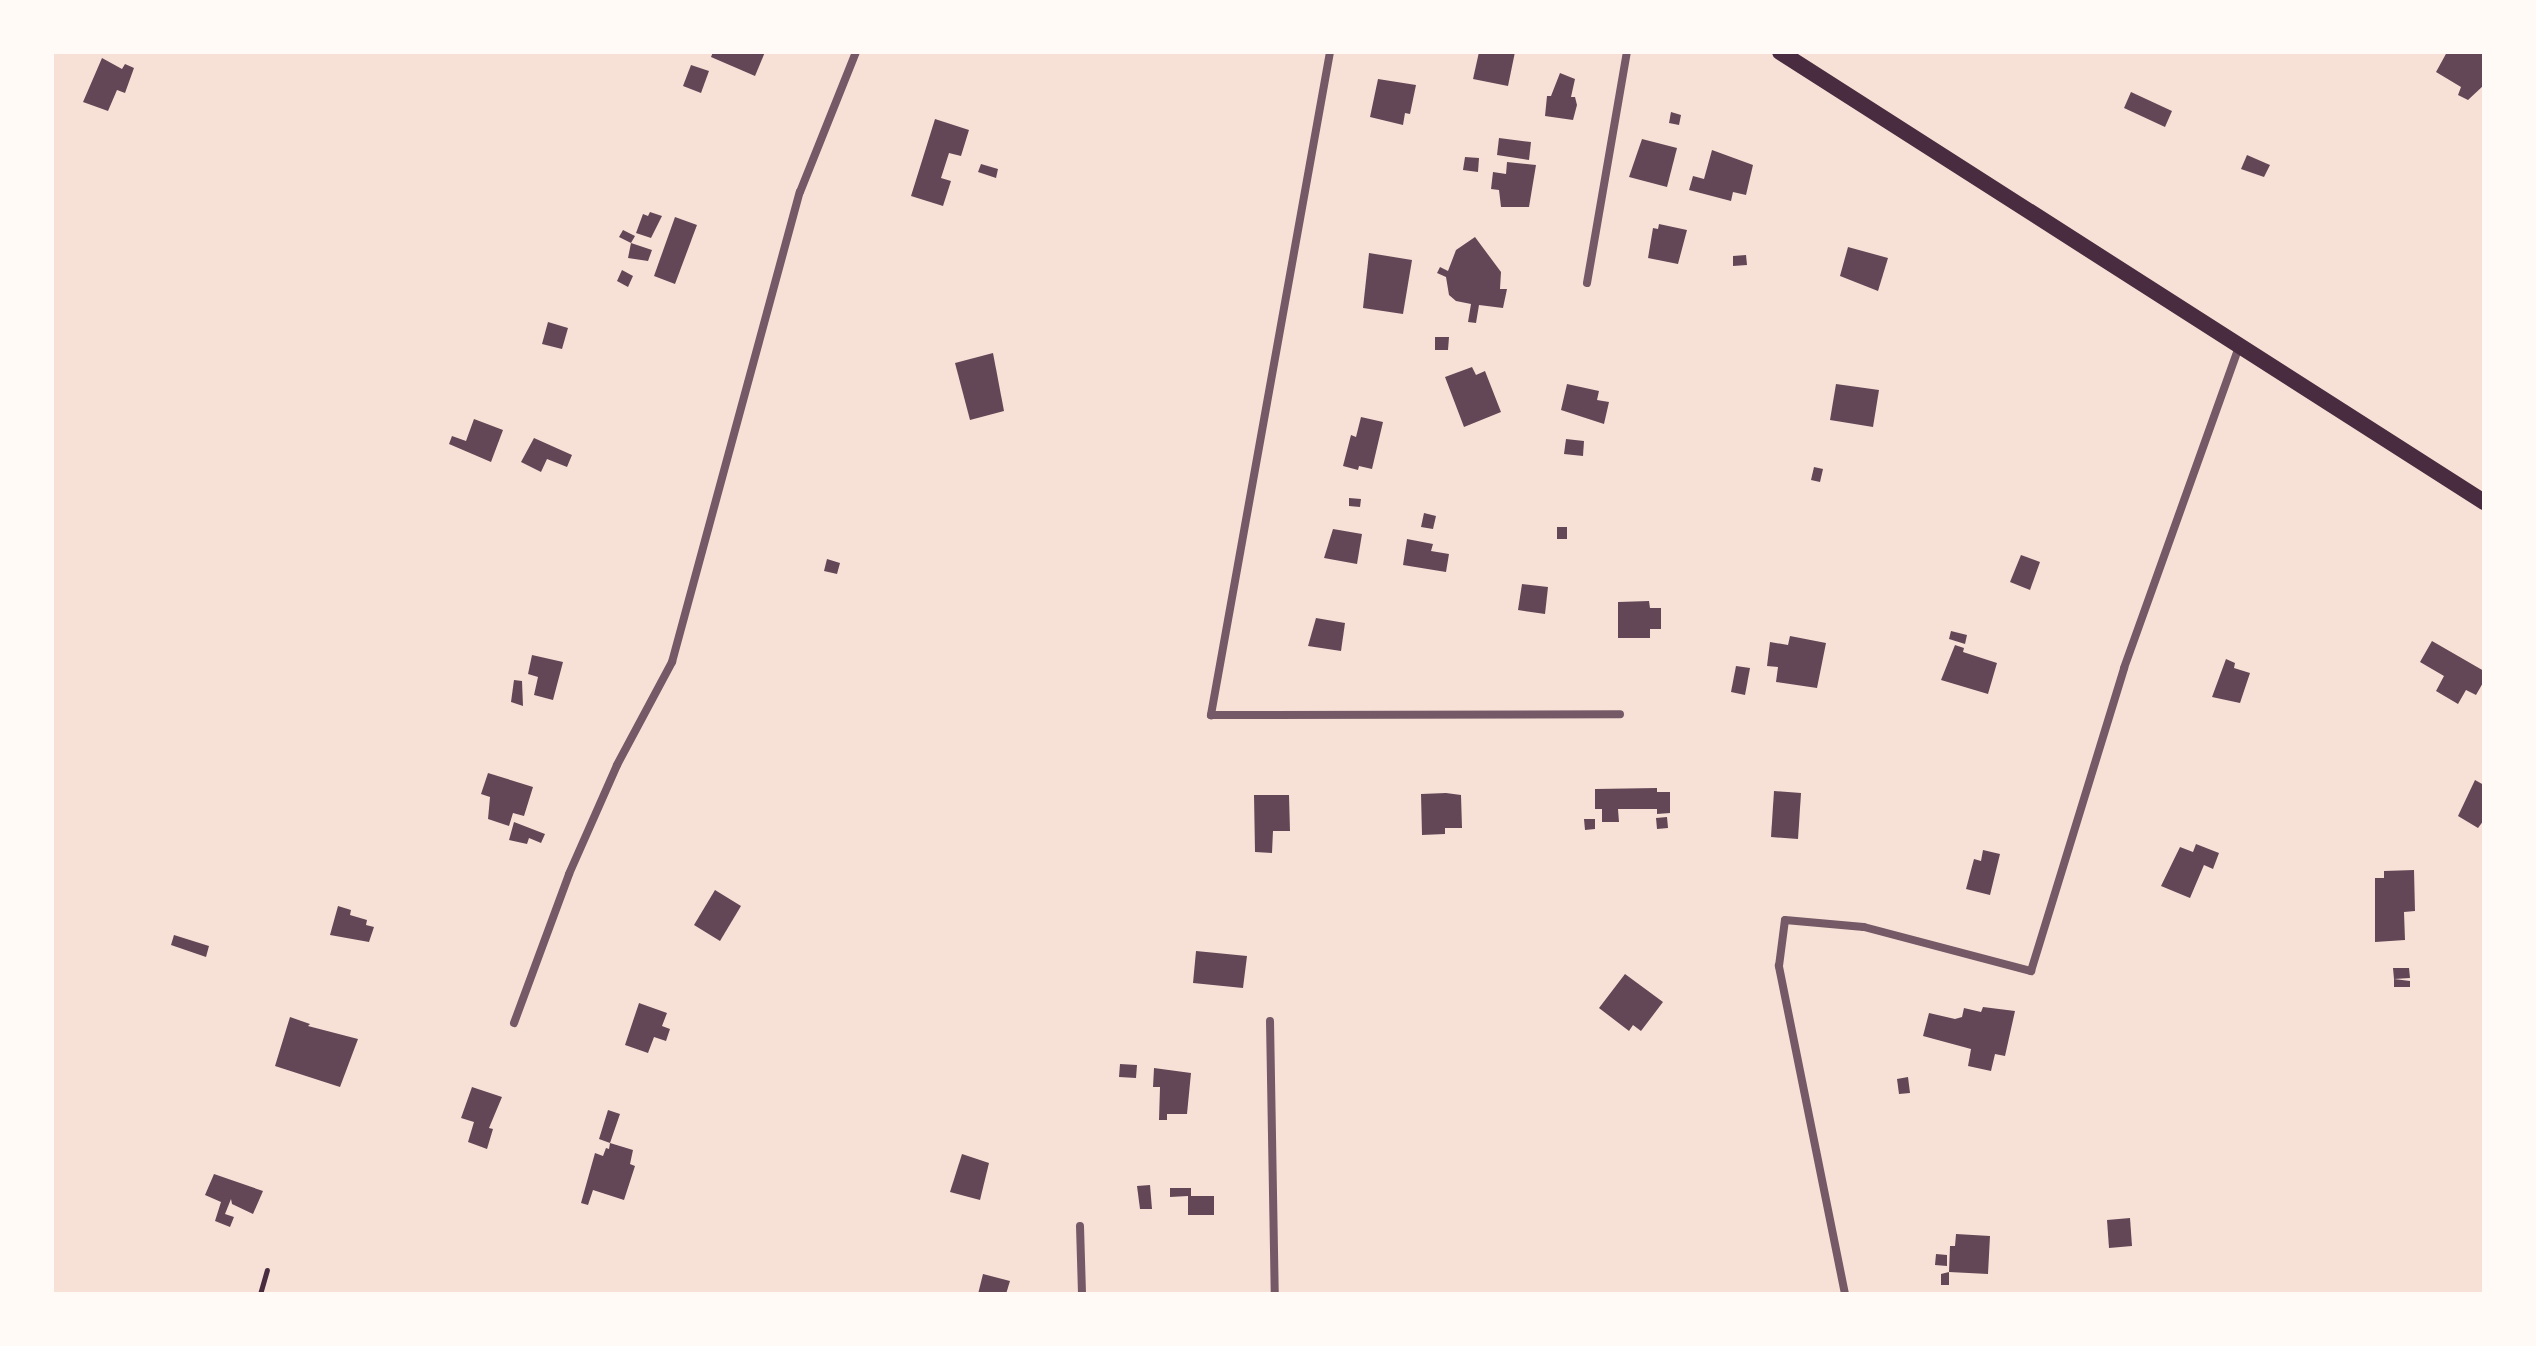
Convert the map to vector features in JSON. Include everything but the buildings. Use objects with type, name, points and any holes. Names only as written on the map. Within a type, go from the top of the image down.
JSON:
[{"type":"main road","points":[[1780,52],[2484,502]]},
{"type":"street","points":[[514,1023],[569,874],[617,765],[672,662],[800,192],[856,52]]},
{"type":"street","points":[[1330,52],[1211,715],[1620,714]]},
{"type":"street","points":[[1587,283],[1627,52]]},
{"type":"street","points":[[1845,1294],[1779,966],[1785,920],[1864,927],[2031,971],[2124,668],[2240,346]]},
{"type":"street","points":[[1270,1021],[1275,1294]]},
{"type":"street","points":[[1080,1226],[1082,1294]]},
{"type":"path","points":[[260,1294],[267,1270]]}]
